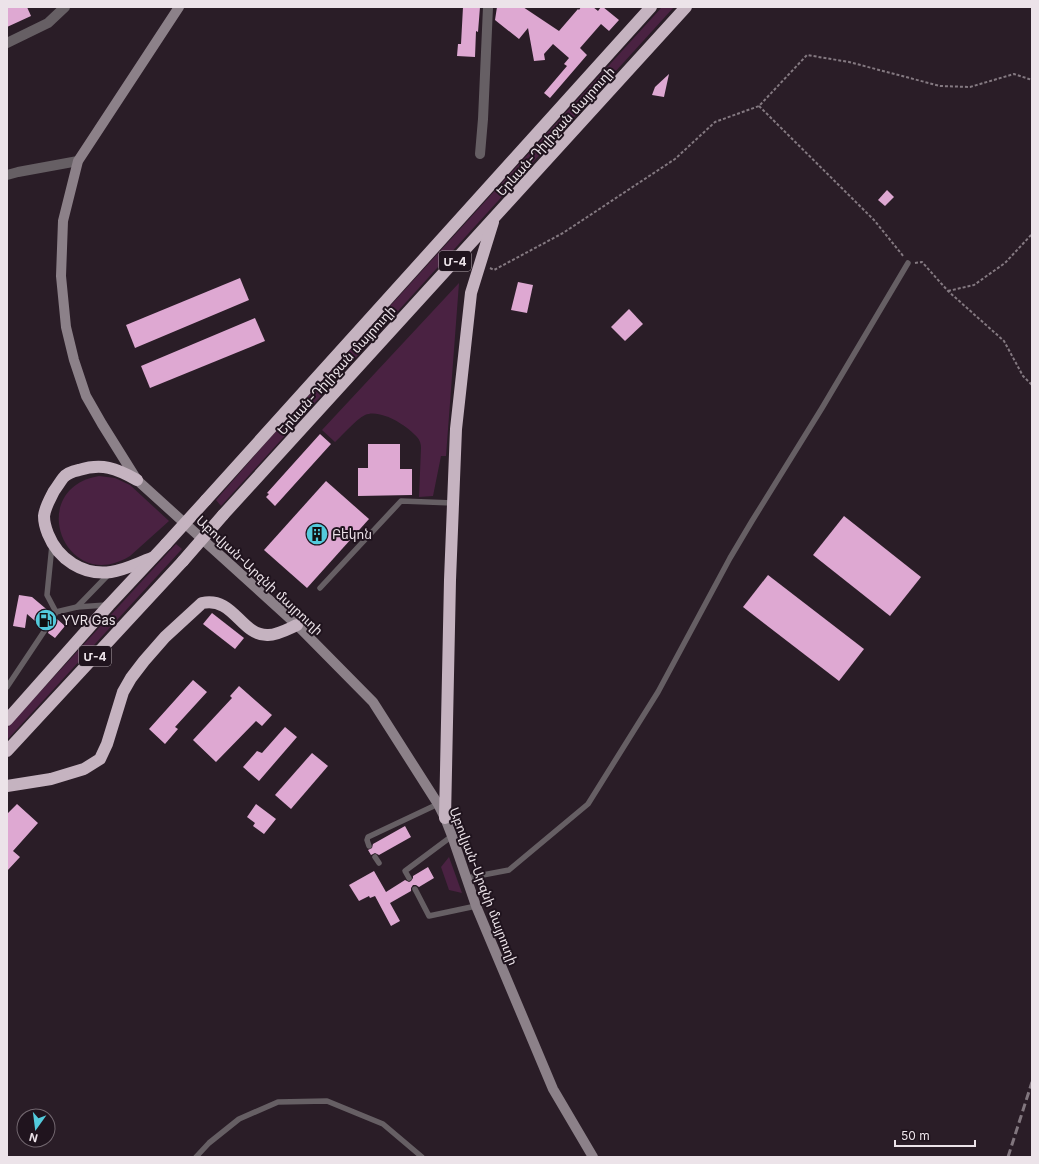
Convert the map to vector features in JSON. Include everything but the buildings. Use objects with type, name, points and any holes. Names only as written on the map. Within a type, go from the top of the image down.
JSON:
[{"type":"highway","name":"Երևան-Դիլիջան մայրուղի","points":[[7,720],[109,605],[206,500],[651,7]]},
{"type":"highway","name":"Երևան-Դիլիջան մայրուղի","points":[[7,751],[183,560],[223,514],[686,7]]},
{"type":"highway","points":[[445,818],[450,580],[456,429],[471,293],[494,218]]},
{"type":"highway","points":[[137,480],[114,469],[96,466],[75,471],[64,477],[48,502],[44,516],[46,529],[52,543],[60,554],[70,563],[80,568],[100,572],[111,572],[152,558]]},
{"type":"highway","points":[[7,786],[50,779],[78,771],[100,759],[107,744],[123,692],[131,678],[165,637],[202,604],[209,602],[218,603],[226,607],[256,634],[269,635],[297,625]]},
{"type":"main road","name":"Աբովյան-Արզնի մայրուղի","points":[[178,7],[78,161],[63,221],[62,276],[66,327],[74,360],[86,396],[137,480],[297,625],[373,702],[438,804],[445,818],[476,906],[553,1090],[593,1157]]},
{"type":"street","points":[[7,43],[48,23],[65,7]]},
{"type":"street","points":[[480,154],[488,7]]},
{"type":"street","points":[[7,174],[78,161]]},
{"type":"lane","points":[[467,878],[509,870],[588,804],[658,692],[730,558],[822,408],[908,263]]},
{"type":"lane","points":[[320,588],[401,501],[454,503]]},
{"type":"lane","points":[[52,543],[47,595],[55,614],[77,607],[109,605]]},
{"type":"lane","points":[[77,607],[111,572]]},
{"type":"lane","points":[[7,687],[45,630]]},
{"type":"lane","points":[[369,846],[366,840],[368,837],[438,804]]},
{"type":"lane","points":[[409,878],[405,871],[452,836]]},
{"type":"lane","points":[[375,857],[379,863]]},
{"type":"lane","points":[[414,889],[429,916],[476,906]]},
{"type":"lane","points":[[196,1157],[209,1143],[239,1119],[278,1102],[327,1101],[383,1124],[422,1157]]},
{"type":"path","points":[[482,260],[494,270],[563,233],[674,159],[715,122],[759,106],[807,55],[849,62],[940,86],[970,87],[1014,74],[1032,80]]},
{"type":"path","points":[[759,106],[874,220],[908,263],[922,262],[948,291],[1004,341],[1023,376],[1032,385]]},
{"type":"path","points":[[948,291],[974,285],[1005,263],[1032,234]]},
{"type":"shaded area","points":[[662,7],[674,7],[221,506],[216,500],[270,438]]},
{"type":"shaded area","points":[[459,283],[446,456],[441,456],[433,496],[419,497],[421,445],[418,438],[401,423],[386,416],[371,413],[357,420],[335,442],[322,430]]},
{"type":"shaded area","points":[[99,476],[115,478],[130,485],[169,521],[130,556],[107,565],[87,562],[72,552],[62,536],[59,518],[63,500],[76,485]]},
{"type":"shaded area","points":[[176,544],[182,549],[7,740],[7,728]]},
{"type":"shaded area","points":[[449,857],[462,893],[449,890],[441,867]]},
{"type":"railway","points":[[1008,1157],[1032,1082]]},
{"type":"place","name":"Բեկոն","points":[[317,534]]},
{"type":"place","name":"YVR Gas","points":[[46,620]]}]
